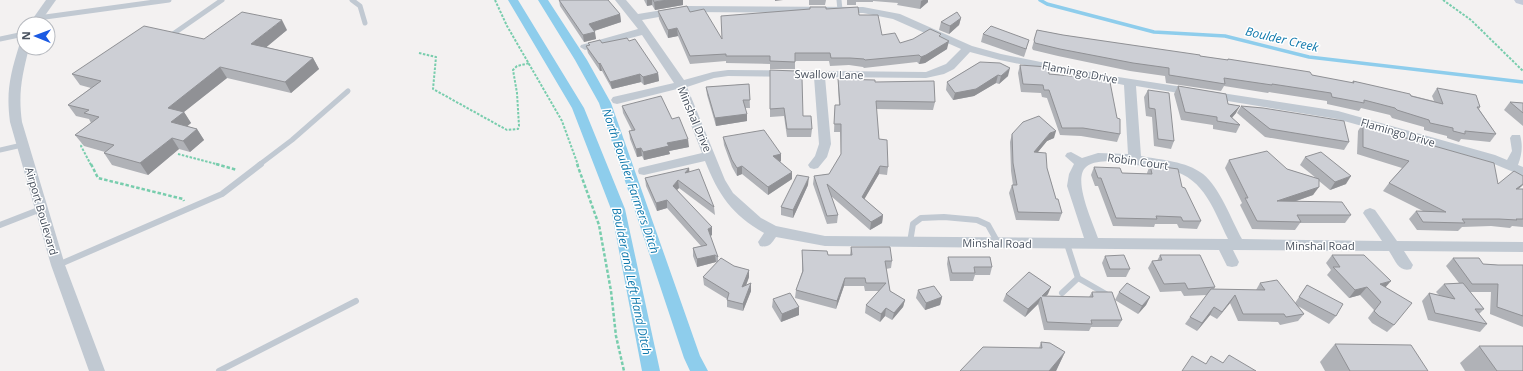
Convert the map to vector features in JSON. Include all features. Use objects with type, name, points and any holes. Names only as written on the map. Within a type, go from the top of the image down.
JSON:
[{"type":"street","points":[[39,16],[50,0]]},
{"type":"street","name":"Minshal Drive","points":[[620,0],[636,18],[681,85],[710,156],[718,180],[728,196],[769,236]]},
{"type":"street","name":"Flamingo Drive","points":[[636,18],[687,9],[839,5],[896,16],[968,48],[1000,57],[1130,82],[1338,115],[1491,158],[1523,172]]},
{"type":"street","points":[[585,47],[645,31]]},
{"type":"street","name":"Swallow Lane","points":[[617,100],[681,85],[713,75],[728,73],[926,75],[940,72],[954,65],[968,48]]},
{"type":"street","name":"Airport Boulevard","points":[[21,56],[16,75],[13,102],[16,122],[58,265],[97,371]]},
{"type":"street","points":[[814,165],[822,157],[825,144],[819,74]]},
{"type":"street","points":[[1130,82],[1135,160]]},
{"type":"street","points":[[1511,166],[1518,151],[1516,138]]},
{"type":"street","points":[[644,171],[710,156]]},
{"type":"street","points":[[1071,156],[1082,164],[1077,168],[1073,176],[1074,186],[1093,244]]},
{"type":"street","name":"Robin Court","points":[[1082,164],[1096,157],[1109,156],[1174,166],[1197,172],[1206,185],[1238,244]]},
{"type":"street","points":[[1370,213],[1406,265]]},
{"type":"street","name":"Minshal Road","points":[[769,236],[825,241],[1523,247]]},
{"type":"street","points":[[1223,244],[1232,262]]},
{"type":"lane","points":[[56,18],[169,0]]},
{"type":"lane","points":[[173,34],[222,0]]},
{"type":"lane","points":[[352,0],[358,3],[364,15],[365,23]]},
{"type":"lane","points":[[0,39],[16,36]]},
{"type":"lane","points":[[58,265],[222,194],[292,140],[348,91]]},
{"type":"lane","points":[[0,150],[22,145]]},
{"type":"lane","points":[[0,225],[41,209]]},
{"type":"lane","points":[[910,242],[913,224],[921,218],[944,216],[977,220],[988,225],[998,243]]},
{"type":"lane","points":[[1067,244],[1078,278],[1106,294]]},
{"type":"lane","points":[[1062,293],[1078,278]]},
{"type":"lane","points":[[219,371],[356,301]]},
{"type":"path","points":[[495,0],[507,26],[530,62],[562,121],[599,225],[611,291],[616,336],[624,371]]},
{"type":"path","points":[[1443,0],[1471,20],[1523,70]]},
{"type":"path","points":[[419,53],[436,57],[433,89],[507,130],[512,130],[519,126],[517,93],[513,70],[517,66],[530,62]]},
{"type":"path","points":[[86,140],[82,146],[98,178],[183,199],[186,210]]},
{"type":"path","points":[[178,154],[249,174]]},
{"type":"building","points":[[559,0],[608,0],[620,14],[589,24],[595,32],[583,35]]},
{"type":"building","points":[[653,0],[668,0],[654,2]]},
{"type":"building","points":[[687,6],[690,12],[704,9],[722,39],[721,16],[810,9],[810,7],[826,7],[826,9],[858,7],[859,15],[878,15],[882,35],[895,33],[900,43],[913,39],[930,29],[941,34],[939,36],[949,41],[921,57],[919,55],[865,60],[831,58],[830,53],[795,53],[795,62],[770,61],[770,56],[726,56],[726,54],[690,56],[677,28],[668,30],[658,11]]},
{"type":"building","points":[[242,12],[282,20],[251,44],[313,58],[285,82],[220,67],[168,108],[184,112],[171,122],[197,129],[183,141],[172,138],[140,163],[104,153],[114,145],[75,135],[99,117],[84,113],[89,110],[68,105],[101,81],[72,74],[144,26],[204,39]]},
{"type":"building","points":[[957,12],[961,18],[950,26],[941,22]]},
{"type":"building","points":[[991,26],[1029,40],[1026,49],[983,34]]},
{"type":"building","points":[[1037,30],[1310,72],[1312,75],[1354,83],[1353,81],[1410,94],[1411,96],[1443,104],[1437,88],[1476,95],[1480,107],[1477,107],[1496,134],[1465,131],[1465,134],[1453,131],[1453,128],[1430,123],[1429,120],[1397,110],[1395,108],[1364,100],[1364,103],[1332,97],[1331,93],[1224,78],[1225,84],[1169,75],[1169,68],[1133,63],[1035,43],[1034,40]]},
{"type":"building","points":[[627,38],[629,41],[635,39],[658,73],[643,77],[640,74],[610,82],[600,63],[599,64],[586,46],[590,45],[588,43],[600,40],[602,43]]},
{"type":"building","points":[[980,62],[1000,63],[1010,68],[1001,76],[998,75],[976,89],[955,93],[947,82]]},
{"type":"building","points":[[1020,65],[1048,67],[1049,74],[1093,78],[1092,76],[1109,77],[1117,118],[1120,119],[1120,134],[1083,128],[1062,128],[1049,90],[1044,90],[1043,85],[1023,84]]},
{"type":"building","points":[[770,70],[795,71],[795,76],[802,78],[803,116],[811,116],[812,129],[787,129],[784,108],[770,109]]},
{"type":"building","points":[[838,79],[875,80],[875,82],[934,81],[935,102],[876,101],[879,139],[887,140],[888,167],[880,166],[862,197],[883,215],[871,222],[827,184],[838,215],[827,216],[814,176],[829,174],[841,154],[841,124],[834,124],[835,105],[840,105]]},
{"type":"building","points":[[749,84],[750,100],[743,100],[747,114],[715,118],[706,87]]},
{"type":"building","points":[[1178,86],[1226,94],[1228,104],[1240,106],[1230,116],[1240,125],[1217,121],[1217,117],[1185,112]]},
{"type":"building","points":[[1148,90],[1169,93],[1174,141],[1158,139],[1155,109],[1149,108]]},
{"type":"building","points":[[661,96],[672,119],[679,117],[688,139],[667,143],[669,146],[643,152],[641,148],[636,149],[629,131],[635,130],[622,106]]},
{"type":"building","points":[[1510,102],[1523,103],[1523,113]]},
{"type":"building","points":[[1241,106],[1344,121],[1349,142],[1270,129]]},
{"type":"building","points":[[1039,116],[1056,131],[1050,133],[1034,152],[1046,153],[1047,168],[1056,199],[1058,199],[1062,213],[1018,212],[1012,185],[1017,185],[1013,163],[1012,134],[1023,122]]},
{"type":"building","points":[[1363,123],[1379,127],[1379,130],[1494,163],[1498,184],[1514,171],[1523,176],[1523,184],[1516,189],[1523,189],[1523,219],[1462,219],[1465,223],[1423,222],[1416,211],[1446,212],[1389,183],[1409,161],[1363,147]]},
{"type":"building","points":[[764,130],[781,154],[773,156],[792,172],[768,187],[742,166],[737,168],[732,160],[723,137]]},
{"type":"building","points":[[1267,151],[1287,169],[1319,179],[1319,187],[1277,201],[1342,202],[1351,215],[1297,215],[1301,222],[1257,221],[1245,198],[1248,198],[1229,160]]},
{"type":"building","points":[[1321,152],[1351,176],[1335,182],[1305,157]]},
{"type":"building","points":[[1150,165],[1178,169],[1182,187],[1185,188],[1201,221],[1183,221],[1181,217],[1156,216],[1157,219],[1116,218],[1101,178],[1098,178],[1094,167],[1120,168],[1122,173],[1152,174]]},
{"type":"building","points":[[689,168],[685,173],[699,169],[714,207],[678,180],[673,186],[712,227],[708,229],[718,257],[715,255],[697,259],[693,248],[707,245],[667,200],[656,203],[645,178]]},
{"type":"building","points":[[797,175],[809,177],[793,210],[781,207]]},
{"type":"building","points":[[851,247],[890,247],[892,261],[885,261],[890,291],[905,300],[894,313],[886,308],[881,314],[866,305],[886,283],[866,283],[865,278],[845,278],[837,301],[796,290],[803,271],[802,250],[827,251],[828,255],[852,255]]},
{"type":"building","points":[[1124,255],[1130,269],[1110,269],[1105,256]]},
{"type":"building","points":[[1160,255],[1200,255],[1215,287],[1188,289],[1185,283],[1164,284],[1152,261],[1162,260]]},
{"type":"building","points":[[1332,255],[1364,255],[1391,281],[1380,284],[1412,303],[1394,325],[1379,316],[1374,311],[1381,302],[1367,287],[1355,290],[1333,267],[1340,267]]},
{"type":"building","points":[[948,257],[990,257],[992,267],[974,267],[975,273],[952,273]]},
{"type":"building","points":[[721,258],[734,266],[749,270],[742,287],[751,283],[743,304],[727,300],[729,293],[703,277]]},
{"type":"building","points":[[1453,258],[1479,258],[1483,264],[1523,265],[1523,316],[1497,307],[1498,284],[1472,284]]},
{"type":"building","points":[[1029,272],[1051,287],[1042,296],[1093,297],[1092,292],[1112,292],[1122,320],[1091,320],[1092,324],[1047,322],[1041,297],[1028,309],[1006,294]]},
{"type":"building","points":[[1277,280],[1304,314],[1286,317],[1284,314],[1243,314],[1235,295],[1222,312],[1214,307],[1202,323],[1190,317],[1211,289],[1265,290],[1260,283]]},
{"type":"building","points":[[1127,283],[1150,297],[1142,306],[1119,292]]},
{"type":"building","points":[[1463,283],[1484,309],[1475,309],[1487,324],[1435,313],[1429,293],[1455,299],[1444,284]]},
{"type":"building","points":[[1307,285],[1343,304],[1336,316],[1299,297]]},
{"type":"building","points":[[934,286],[942,297],[926,303],[918,290]]},
{"type":"building","points":[[790,293],[799,307],[782,314],[773,299]]},
{"type":"building","points":[[1041,342],[1050,343],[1065,352],[1049,371],[960,371],[983,347],[1042,348]]},
{"type":"building","points":[[1335,344],[1411,345],[1428,371],[1350,371]]},
{"type":"building","points":[[1479,346],[1523,346],[1523,371],[1497,371]]},
{"type":"building","points":[[1229,355],[1256,371],[1182,371],[1192,356],[1206,364],[1211,356],[1223,363]]},
{"type":"waterway","name":"Boulder and Left Hand Ditch","points":[[513,0],[578,108],[618,209],[651,371]]},
{"type":"waterway","name":"North Boulder Farmers Ditch","points":[[543,0],[581,60],[605,103],[692,358],[699,371]]},
{"type":"waterway","name":"Boulder Creek","points":[[1040,0],[1047,4],[1154,32],[1225,36],[1309,57],[1523,82]]}]
